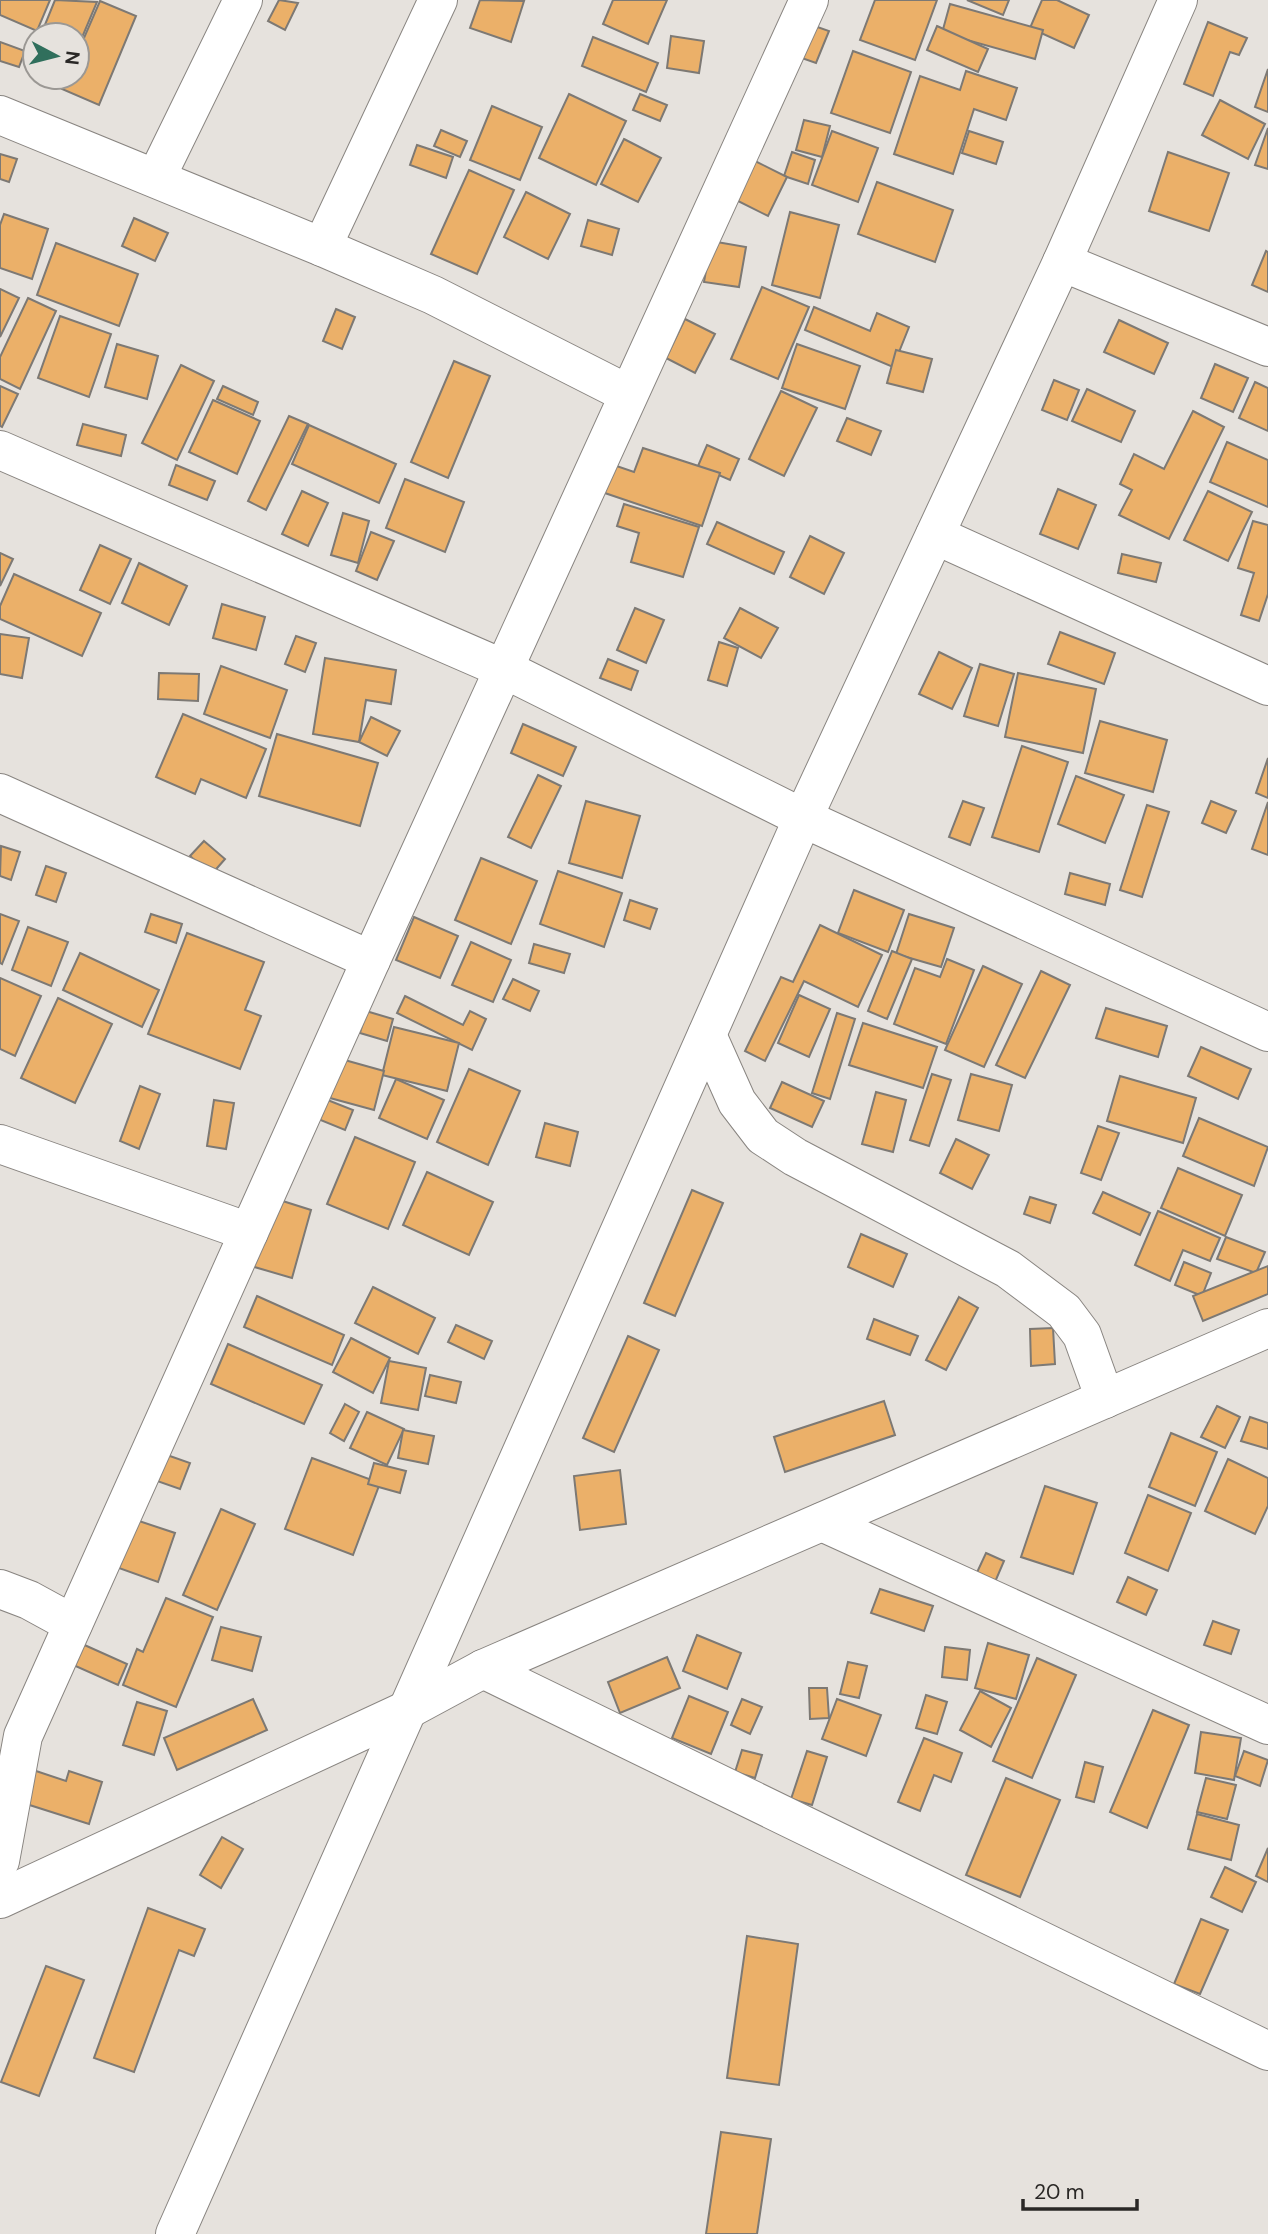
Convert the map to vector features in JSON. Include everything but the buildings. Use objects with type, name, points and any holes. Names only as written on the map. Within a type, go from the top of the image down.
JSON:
[{"type":"street","points":[[156,178],[243,0]]},
{"type":"street","points":[[322,247],[438,0]]},
{"type":"street","points":[[0,1861],[23,1736],[628,394],[809,0]]},
{"type":"street","points":[[175,2234],[803,818],[1062,262],[1178,0]]},
{"type":"street","points":[[0,115],[433,295],[628,394]]},
{"type":"street","points":[[1062,262],[1268,347]]},
{"type":"street","points":[[0,450],[504,669],[803,818],[1268,1032]]},
{"type":"street","points":[[934,535],[1268,686]]},
{"type":"street","points":[[0,793],[372,960]]},
{"type":"street","points":[[707,1035],[737,1102],[763,1136],[795,1157],[1008,1269],[1063,1311],[1082,1335],[1105,1399]]},
{"type":"street","points":[[0,1144],[249,1232]]},
{"type":"street","points":[[0,1899],[407,1710],[483,1669],[1105,1399],[1259,1340]]},
{"type":"street","points":[[822,1522],[1268,1725]]},
{"type":"street","points":[[0,1589],[29,1600],[73,1624]]},
{"type":"street","points":[[483,1669],[1268,2051]]}]
